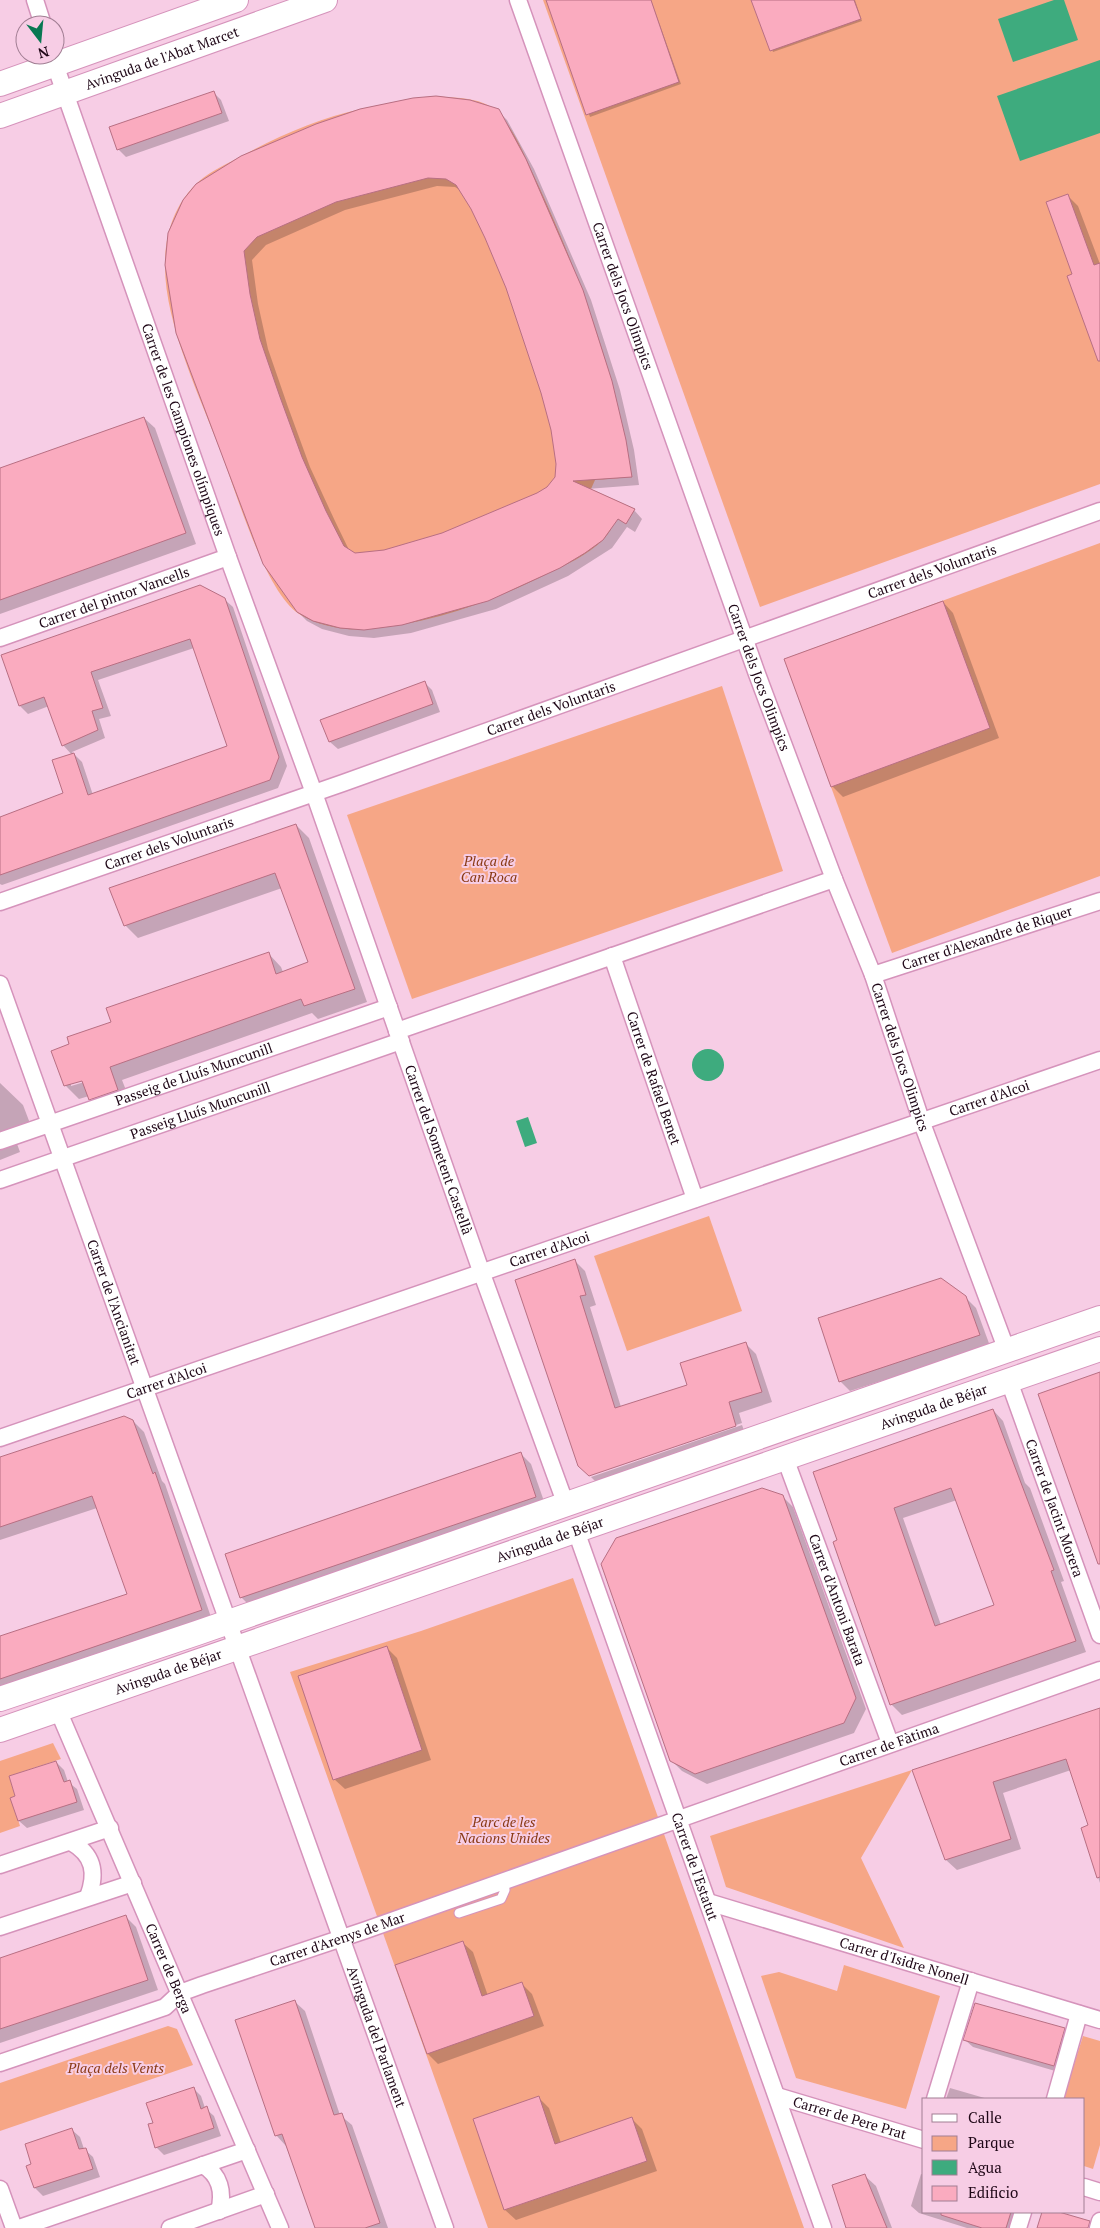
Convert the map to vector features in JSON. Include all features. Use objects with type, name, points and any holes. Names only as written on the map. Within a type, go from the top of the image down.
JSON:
[{"type":"main road","points":[[65,56],[236,0]]},
{"type":"main road","name":"Avinguda de l'Abat Marcet","points":[[0,116],[325,0]]},
{"type":"main road","points":[[0,84],[42,65]]},
{"type":"main road","name":"Avinguda de Béjar","points":[[0,1699],[566,1505],[1100,1318]]},
{"type":"main road","name":"Avinguda de Béjar","points":[[0,1730],[1100,1349]]},
{"type":"main road","name":"Carrer de l'Estatut","points":[[566,1505],[576,1531]]},
{"type":"street","points":[[35,0],[40,15]]},
{"type":"street","name":"Carrer dels Jocs Olimpics","points":[[518,0],[757,674],[834,879],[873,975],[922,1122],[1007,1351]]},
{"type":"street","name":"Carrer de les Campiones olímpiques","points":[[55,65],[228,557],[314,793]]},
{"type":"street","name":"Carrer dels Voluntaris","points":[[0,902],[314,793],[1100,511]]},
{"type":"street","name":"Carrer del pintor Vancells","points":[[0,638],[228,557]]},
{"type":"street","name":"Carrer del Sometent Castellà","points":[[314,793],[481,1272],[566,1505]]},
{"type":"street","points":[[399,1036],[612,956],[834,879]]},
{"type":"street","name":"Carrer d'Alexandre de Riquer","points":[[873,975],[1100,901]]},
{"type":"street","name":"Carrer de Rafael Benet","points":[[612,956],[695,1199]]},
{"type":"street","name":"Carrer de l'Ancianitat","points":[[0,984],[238,1648]]},
{"type":"street","name":"Passeig de Lluís Muncunill","points":[[0,1141],[389,1007]]},
{"type":"street","name":"Passeig Lluís Muncunill","points":[[0,1180],[399,1036]]},
{"type":"street","name":"Carrer d'Alcoi","points":[[0,1438],[1100,1060]]},
{"type":"street","name":"Carrer de Jacint Morera","points":[[1009,1380],[1100,1635]]},
{"type":"street","name":"Carrer d'Antoni Barata","points":[[785,1458],[890,1743]]},
{"type":"street","name":"Carrer de l'Estatut","points":[[576,1531],[823,2228]]},
{"type":"street","name":"Avinguda del Parlament","points":[[238,1648],[444,2228]]},
{"type":"street","name":"Carrer de Fàtima","points":[[679,1818],[1100,1670]]},
{"type":"street","name":"Carrer de Berga","points":[[58,1710],[280,2228]]},
{"type":"street","name":"Carrer d'Arenys de Mar","points":[[0,2063],[165,2007],[180,1993],[342,1938],[679,1818]]},
{"type":"street","points":[[0,1865],[110,1828]]},
{"type":"street","points":[[70,1842],[83,1849],[92,1864],[94,1882],[88,1897]]},
{"type":"street","points":[[0,1927],[133,1882]]},
{"type":"street","name":"Carrer d'Isidre Nonell","points":[[708,1902],[1100,2020]]},
{"type":"street","points":[[934,2098],[971,1981]]},
{"type":"street","points":[[1055,2098],[1079,2014]]},
{"type":"street","name":"Carrer de Pere Prat","points":[[777,2096],[922,2138]]},
{"type":"street","points":[[19,2228],[49,2223],[247,2150]]},
{"type":"street","points":[[203,2165],[213,2171],[220,2185],[222,2198],[219,2211]]},
{"type":"street","points":[[1085,2187],[1100,2192]]},
{"type":"street","points":[[0,2189],[14,2228]]},
{"type":"street","points":[[170,2228],[266,2194]]},
{"type":"street","points":[[1018,2228],[1023,2213]]},
{"type":"street","points":[[1098,2228],[1100,2220]]},
{"type":"lane","points":[[459,1913],[501,1899],[505,1890],[504,1881]]},
{"type":"green space","points":[[543,0],[1100,0],[1100,484],[760,607]]},
{"type":"green space","points":[[436,96],[478,101],[491,107],[505,121],[522,150],[581,287],[606,362],[625,438],[632,477],[595,480],[591,489],[635,509],[626,524],[616,518],[604,538],[583,555],[504,594],[460,610],[414,622],[367,629],[332,627],[306,618],[287,602],[275,585],[253,541],[177,336],[166,287],[165,253],[167,242],[172,222],[181,202],[199,181],[220,167],[281,136],[313,123],[370,107]]},
{"type":"green space","points":[[1100,543],[1100,876],[892,953],[784,659]]},
{"type":"green space","name":"Plaça de Can Roca","points":[[722,686],[783,871],[412,999],[347,815]]},
{"type":"green space","points":[[709,1216],[742,1311],[627,1351],[594,1256]]},
{"type":"green space","name":"Parc de les Nacions Unides","points":[[573,1578],[804,2228],[488,2228],[290,1672],[421,1631]]},
{"type":"green space","points":[[53,1743],[61,1759],[9,1776],[15,1796],[11,1798],[20,1826],[0,1833],[0,1761]]},
{"type":"green space","points":[[912,1770],[861,1858],[904,1948],[726,1887],[710,1836]]},
{"type":"green space","points":[[844,1965],[940,1996],[906,2109],[796,2078],[761,1976],[779,1972],[837,1991]]},
{"type":"green space","name":"Plaça dels Vents","points":[[168,2026],[177,2029],[193,2065],[0,2131],[0,2083]]},
{"type":"green space","points":[[1083,2036],[1100,2041],[1100,2145],[1093,2169],[1085,2166],[1085,2098],[1063,2098]]},
{"type":"water","points":[[1054,0],[1064,0],[1078,40],[1013,62],[998,19]]},
{"type":"water","points":[[1100,60],[1100,133],[1020,161],[997,96]]},
{"type":"water","points":[[708,1049],[714,1050],[719,1054],[723,1059],[723,1071],[719,1076],[714,1080],[708,1081],[702,1080],[697,1076],[693,1071],[692,1065],[693,1059],[697,1054],[702,1050]]},
{"type":"water","points":[[528,1117],[537,1143],[525,1147],[516,1121]]},
{"type":"building","points":[[546,0],[651,0],[679,82],[586,115]]},
{"type":"building","points":[[751,0],[854,0],[861,19],[770,51]]},
{"type":"building","points":[[214,91],[222,113],[117,150],[109,127]]},
{"type":"building","points":[[436,96],[470,100],[499,109],[526,159],[583,290],[612,381],[626,440],[632,477],[573,481],[635,509],[626,524],[618,519],[603,540],[585,553],[560,568],[488,601],[402,625],[364,630],[340,628],[313,621],[297,612],[263,564],[176,333],[165,265],[168,233],[183,200],[196,184],[241,156],[316,124],[360,109],[413,98]],"holes":[[[428,178],[446,179],[456,185],[471,209],[506,288],[541,393],[551,430],[556,464],[555,477],[547,487],[537,493],[442,533],[384,550],[355,553],[344,546],[302,457],[260,339],[250,294],[244,251],[257,237],[336,202]]]},
{"type":"building","points":[[1068,194],[1094,265],[1100,263],[1100,361],[1098,361],[1067,276],[1072,274],[1046,202]]},
{"type":"building","points":[[144,417],[186,533],[0,600],[0,468]]},
{"type":"building","points":[[200,585],[225,598],[279,757],[270,780],[0,875],[0,817],[63,793],[52,760],[74,753],[88,795],[227,746],[190,639],[91,672],[103,708],[92,711],[98,730],[62,746],[44,697],[19,706],[1,655]]},
{"type":"building","points":[[943,601],[990,728],[831,787],[784,659]]},
{"type":"building","points":[[425,681],[433,704],[329,742],[320,720]]},
{"type":"building","points":[[296,824],[355,989],[304,1006],[301,999],[110,1067],[118,1090],[89,1100],[82,1081],[64,1086],[51,1051],[69,1044],[67,1037],[111,1022],[106,1008],[269,952],[276,974],[308,962],[275,873],[124,926],[109,888]]},
{"type":"building","points":[[575,1259],[586,1295],[580,1296],[615,1408],[687,1385],[680,1363],[746,1342],[762,1392],[729,1402],[736,1426],[589,1476],[578,1466],[515,1280]]},
{"type":"building","points":[[941,1278],[966,1296],[980,1335],[839,1382],[818,1318]]},
{"type":"building","points":[[1100,1372],[1100,1564],[1098,1564],[1038,1394]]},
{"type":"building","points":[[993,1409],[1054,1570],[1051,1571],[1076,1641],[890,1705],[833,1542],[837,1540],[813,1472]],"holes":[[[951,1488],[994,1605],[935,1626],[894,1508]]]},
{"type":"building","points":[[124,1416],[133,1420],[153,1474],[155,1472],[202,1610],[0,1679],[0,1636],[127,1594],[92,1496],[0,1527],[0,1457]]},
{"type":"building","points":[[521,1452],[536,1497],[240,1598],[225,1554]]},
{"type":"building","points":[[762,1488],[783,1495],[856,1698],[844,1723],[695,1774],[670,1761],[601,1564],[616,1538]]},
{"type":"building","points":[[387,1646],[422,1750],[333,1780],[298,1676]]},
{"type":"building","points":[[1100,1708],[1100,1877],[1097,1878],[1081,1828],[1088,1825],[1066,1759],[993,1782],[1011,1839],[945,1860],[912,1770]]},
{"type":"building","points":[[56,1761],[64,1782],[70,1780],[77,1802],[18,1821],[10,1798],[15,1796],[9,1776]]},
{"type":"building","points":[[126,1915],[148,1980],[0,2029],[0,1958]]},
{"type":"building","points":[[463,1941],[482,1996],[522,1982],[534,2016],[427,2054],[395,1965]]},
{"type":"building","points":[[295,2000],[334,2115],[342,2113],[380,2223],[365,2228],[315,2228],[282,2134],[275,2136],[235,2020]]},
{"type":"building","points":[[975,2003],[1065,2028],[1054,2066],[963,2040]]},
{"type":"building","points":[[194,2087],[201,2109],[207,2106],[214,2128],[155,2148],[148,2124],[153,2123],[146,2103]]},
{"type":"building","points":[[539,2096],[555,2144],[632,2117],[647,2161],[504,2210],[473,2119]]},
{"type":"building","points":[[72,2128],[79,2149],[86,2148],[93,2169],[34,2188],[26,2166],[31,2164],[25,2144]]},
{"type":"building","points":[[865,2174],[887,2228],[846,2228],[832,2185]]},
{"type":"building","points":[[941,2213],[1011,2213],[1006,2228],[982,2228],[941,2215]]},
{"type":"building","points":[[1042,2213],[1062,2213],[1090,2221],[1088,2228],[1037,2228]]}]
